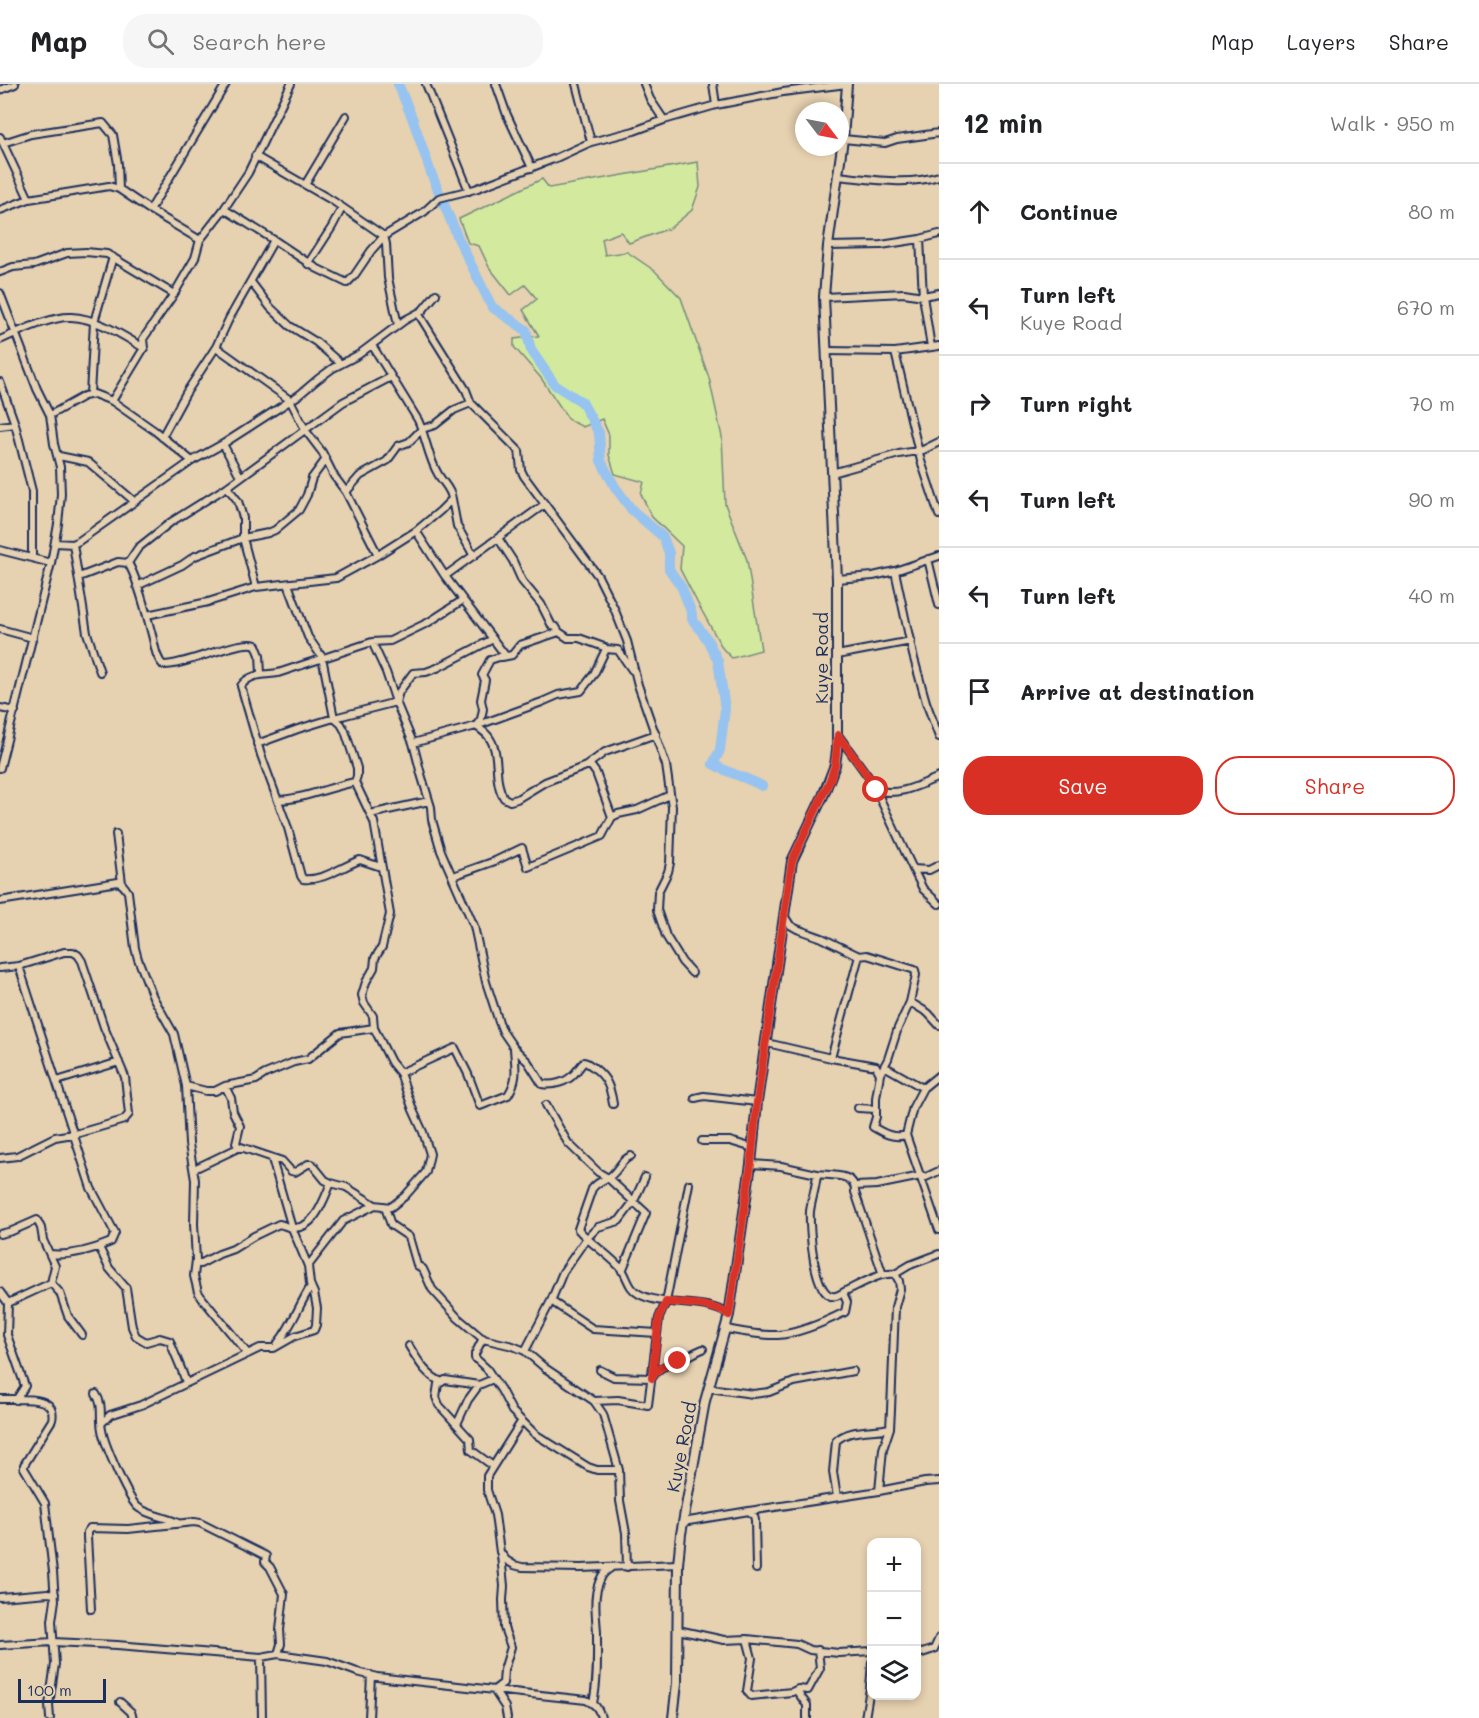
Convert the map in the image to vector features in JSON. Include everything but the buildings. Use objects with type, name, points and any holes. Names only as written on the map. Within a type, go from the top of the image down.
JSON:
[{"type":"street","points":[[0,90],[15,84]]},
{"type":"street","points":[[150,210],[226,84]]},
{"type":"street","points":[[112,401],[144,348],[143,339],[195,258],[200,240],[248,172],[291,84]]},
{"type":"street","points":[[426,84],[469,191]]},
{"type":"street","points":[[496,84],[507,115],[532,168]]},
{"type":"street","points":[[576,84],[591,142]]},
{"type":"street","points":[[644,84],[650,99],[664,120]]},
{"type":"street","points":[[713,84],[716,105]]},
{"type":"street","points":[[782,84],[783,92]]},
{"type":"street","points":[[224,209],[308,264],[334,279],[347,283],[384,236],[424,212],[439,198],[469,191],[532,168],[591,142],[716,105],[783,92],[847,84]]},
{"type":"street","name":"Kuye Road","points":[[846,102],[847,84]]},
{"type":"street","points":[[305,185],[346,116]]},
{"type":"street","points":[[29,199],[1,140],[103,123],[113,135],[119,189]]},
{"type":"street","points":[[849,140],[878,143],[939,133]]},
{"type":"street","points":[[255,156],[326,197],[384,236],[387,244],[388,278],[398,326]]},
{"type":"street","name":"Kuye Road","points":[[673,1718],[677,1683],[678,1564],[683,1522],[696,1443],[729,1315],[792,861],[835,765],[838,735],[837,579],[824,297],[828,246],[840,156]]},
{"type":"street","points":[[837,176],[898,181],[923,180],[939,176]]},
{"type":"street","points":[[0,210],[29,199],[109,186],[119,189],[200,240]]},
{"type":"street","points":[[308,264],[342,208]]},
{"type":"street","points":[[828,246],[881,245],[939,234]]},
{"type":"street","points":[[827,351],[895,352],[935,347],[923,296],[920,239]]},
{"type":"street","points":[[162,437],[186,393],[216,347],[229,319],[274,240]]},
{"type":"street","points":[[0,272],[14,267],[34,265],[67,253],[107,254],[174,294]]},
{"type":"street","points":[[90,394],[94,322],[113,257]]},
{"type":"street","points":[[250,282],[270,307],[290,326],[315,342],[341,364]]},
{"type":"street","points":[[0,293],[36,389],[50,415],[58,456],[61,494],[51,562],[0,768]]},
{"type":"street","points":[[824,297],[904,293],[923,296],[939,293]]},
{"type":"street","points":[[55,543],[73,544],[192,461],[223,444],[305,391],[318,379],[341,364],[358,356],[427,307],[436,294]]},
{"type":"street","points":[[418,313],[466,390],[471,403],[516,446],[519,451],[520,470],[598,576],[627,641],[634,674]]},
{"type":"street","points":[[0,340],[63,317],[83,318],[144,348]]},
{"type":"street","points":[[372,345],[423,429],[426,445],[438,474],[451,492],[456,526],[474,556]]},
{"type":"street","points":[[216,347],[290,400],[306,430],[346,492],[378,555]]},
{"type":"street","points":[[895,352],[919,451],[939,515]]},
{"type":"street","points":[[128,563],[138,548],[171,522],[227,487],[343,402],[391,377]]},
{"type":"street","points":[[0,382],[15,424],[33,499],[32,556]]},
{"type":"street","points":[[50,415],[90,394],[98,394],[155,430],[192,461]]},
{"type":"street","points":[[346,492],[360,476],[382,465],[398,446],[409,441],[423,429],[435,425],[454,410],[471,403]]},
{"type":"street","points":[[0,426],[15,424]]},
{"type":"street","points":[[832,473],[899,454],[919,451],[939,442]]},
{"type":"street","points":[[223,444],[240,476]]},
{"type":"street","points":[[58,456],[88,462],[134,501]]},
{"type":"street","points":[[137,586],[182,565],[195,556],[243,538],[275,530],[299,510],[312,478],[326,459]]},
{"type":"street","points":[[227,487],[238,501],[243,518],[243,538],[256,587]]},
{"type":"street","points":[[147,615],[208,602],[256,587],[336,578],[416,531],[452,499]]},
{"type":"street","points":[[445,576],[545,504]]},
{"type":"street","points":[[416,531],[445,576],[505,655],[490,660],[482,675],[484,680],[483,709],[481,719],[476,726]]},
{"type":"street","points":[[498,538],[513,561],[522,581],[538,600],[552,626],[568,639],[579,638],[606,649],[618,650],[634,674],[666,765],[672,815],[668,872],[658,892],[657,910],[666,936],[682,962],[692,973]]},
{"type":"street","points":[[73,544],[87,633],[100,672]]},
{"type":"street","points":[[0,550],[51,562]]},
{"type":"street","points":[[837,579],[873,576],[939,556]]},
{"type":"street","points":[[928,559],[939,605]]},
{"type":"street","points":[[79,577],[118,562],[128,563]]},
{"type":"street","points":[[128,563],[162,665],[177,664],[215,651],[249,643],[255,645],[259,651],[261,674]]},
{"type":"street","points":[[895,571],[913,655],[926,702],[939,737]]},
{"type":"street","points":[[278,800],[308,796],[354,782],[357,776],[357,768],[345,731],[334,718],[322,657],[308,637],[288,584]]},
{"type":"street","points":[[381,867],[360,861],[328,875],[303,879],[241,689],[245,681],[261,674],[278,673],[372,642],[390,641],[429,622],[463,600]]},
{"type":"street","points":[[0,629],[33,638]]},
{"type":"street","points":[[490,660],[512,655],[520,645],[559,632]]},
{"type":"street","points":[[396,702],[399,692],[413,673],[437,668],[493,639]]},
{"type":"street","points":[[837,655],[911,641]]},
{"type":"street","points":[[372,642],[413,743],[432,807],[432,820],[441,851],[474,926],[486,982],[503,1032],[528,1062],[542,1084],[554,1084],[570,1077],[584,1062],[591,1065],[606,1079],[613,1104]]},
{"type":"street","points":[[413,743],[476,726],[558,694],[581,691],[594,674],[606,649]]},
{"type":"street","points":[[258,744],[334,718],[396,702]]},
{"type":"street","points":[[0,708],[15,711]]},
{"type":"street","points":[[476,726],[488,736],[495,755],[499,788],[506,800],[517,799],[545,782],[586,766],[605,752],[656,734]]},
{"type":"street","points":[[838,735],[876,790],[893,793],[939,777]]},
{"type":"street","points":[[586,766],[594,769],[612,817]]},
{"type":"street","points":[[870,779],[923,889],[939,903]]},
{"type":"street","points":[[225,1086],[240,1126],[236,1143],[240,1147],[282,1161],[291,1171],[295,1172],[312,1164],[325,1180],[346,1187],[375,1205],[385,1207],[391,1207],[405,1196],[426,1172],[430,1154],[423,1132],[400,1073],[391,1062],[374,1028],[374,1016],[364,1003],[362,995],[374,968],[375,958],[382,947],[390,914],[374,822],[354,782]]},
{"type":"street","points":[[453,876],[495,861],[522,848],[528,867],[602,837],[612,817],[618,813],[637,810],[670,795]]},
{"type":"street","points":[[370,814],[429,801]]},
{"type":"street","points":[[116,834],[122,884],[128,892],[138,959],[153,997],[174,1034],[186,1086],[189,1144],[195,1180],[194,1233],[198,1262],[194,1276],[198,1292],[248,1354]]},
{"type":"street","points":[[913,869],[929,870],[939,866]]},
{"type":"street","points":[[0,901],[118,882],[122,884]]},
{"type":"street","points":[[785,917],[790,925],[797,929],[859,956],[867,955],[915,970],[910,1002],[880,1074],[873,1126],[893,1136],[906,1135]]},
{"type":"street","points":[[0,968],[19,966],[64,952],[73,952],[78,955],[119,1062],[126,1084],[129,1114],[124,1120],[56,1137],[17,1156],[0,1158]]},
{"type":"street","points":[[831,1058],[859,956]]},
{"type":"street","points":[[19,966],[91,1188],[115,1233],[111,1242],[99,1247],[62,1256],[50,1254]]},
{"type":"street","points":[[910,1002],[928,1013],[939,1025]]},
{"type":"street","points":[[186,1086],[215,1091],[225,1086],[256,1080],[294,1062],[308,1059],[340,1033],[374,1028]]},
{"type":"street","points":[[767,1043],[876,1066],[880,1074]]},
{"type":"street","points":[[400,1073],[455,1048],[480,1106],[511,1092],[516,1075],[514,1048]]},
{"type":"street","points":[[57,1082],[119,1062]]},
{"type":"street","points":[[884,1066],[923,1088]]},
{"type":"street","points":[[939,1075],[923,1088],[913,1107],[906,1135],[939,1230]]},
{"type":"street","points":[[695,1098],[704,1096],[757,1102]]},
{"type":"street","points":[[546,1105],[568,1143],[646,1213],[622,1270]]},
{"type":"street","points":[[858,1108],[876,1109]]},
{"type":"street","points":[[702,1141],[730,1141],[753,1148]]},
{"type":"street","points":[[194,1169],[240,1147]]},
{"type":"street","points":[[631,1156],[625,1158],[608,1178],[595,1184],[578,1229],[586,1239],[622,1270],[631,1287],[638,1293],[666,1302],[713,1308],[729,1315]]},
{"type":"street","points":[[102,1423],[110,1415],[141,1405],[260,1348],[274,1348],[295,1336],[314,1330],[317,1308],[308,1266],[292,1228],[272,1159]]},
{"type":"street","points":[[751,1164],[781,1166],[851,1180],[855,1186],[855,1192],[883,1275]]},
{"type":"street","points":[[855,1186],[926,1177],[939,1171]]},
{"type":"street","points":[[817,1174],[810,1218],[812,1256],[818,1278],[827,1295],[834,1296],[883,1275],[895,1274],[910,1265],[939,1254]]},
{"type":"street","points":[[525,1351],[563,1272],[586,1239],[598,1227],[619,1221],[634,1201],[645,1177]]},
{"type":"street","points":[[198,1262],[233,1250],[254,1236],[279,1224],[292,1228],[303,1226],[312,1219],[320,1207],[331,1183]]},
{"type":"street","points":[[594,1401],[618,1400],[648,1405],[659,1318],[666,1302],[689,1184]]},
{"type":"street","points":[[308,1266],[343,1221],[375,1205]]},
{"type":"street","points":[[385,1207],[391,1225],[409,1237],[417,1265],[423,1269],[432,1289],[458,1318],[483,1338],[525,1351],[544,1368],[594,1401],[603,1414],[619,1470],[627,1567]]},
{"type":"street","points":[[0,1233],[12,1231],[37,1220],[55,1266]]},
{"type":"street","points":[[99,1247],[109,1268],[126,1288],[132,1327],[136,1336],[146,1342],[160,1338],[170,1341],[174,1356],[182,1367],[186,1383]]},
{"type":"street","points":[[51,1283],[55,1266],[62,1256]]},
{"type":"street","points":[[879,1491],[883,1449],[890,1428],[895,1307],[900,1289],[895,1274]]},
{"type":"street","points":[[8,1303],[51,1283]]},
{"type":"street","points":[[51,1283],[60,1293],[68,1316],[82,1335]]},
{"type":"street","points":[[274,1348],[285,1335],[311,1286]]},
{"type":"street","points":[[0,1293],[8,1303],[8,1335],[25,1386],[16,1400]]},
{"type":"street","points":[[726,1329],[780,1335],[810,1327],[845,1312],[847,1302],[843,1293]]},
{"type":"street","points":[[550,1301],[593,1329],[657,1333]]},
{"type":"street","points":[[483,1338],[475,1358],[487,1369],[521,1422],[535,1434],[588,1467],[597,1470],[619,1470]]},
{"type":"street","points":[[409,1346],[428,1374],[442,1382]]},
{"type":"street","points":[[652,1378],[662,1366],[678,1361],[703,1348]]},
{"type":"street","points":[[600,1370],[614,1377],[652,1378]]},
{"type":"street","points":[[709,1388],[753,1394],[769,1392],[794,1382],[853,1371]]},
{"type":"street","points":[[458,1424],[468,1400],[479,1385],[493,1379]]},
{"type":"street","points":[[479,1385],[445,1380],[438,1384],[436,1397],[438,1405],[470,1438],[471,1450],[493,1466]]},
{"type":"street","points":[[22,1390],[26,1399]]},
{"type":"street","points":[[96,1394],[101,1400],[102,1430],[132,1501],[144,1511],[179,1523]]},
{"type":"street","points":[[0,1399],[45,1402],[49,1404],[54,1414],[24,1465],[45,1503],[55,1594],[52,1622],[55,1664],[49,1705],[50,1718]]},
{"type":"street","points":[[494,1690],[503,1683],[504,1670],[511,1647],[504,1628],[504,1586],[495,1515],[486,1484],[487,1476],[521,1422]]},
{"type":"street","points":[[837,1497],[833,1472],[836,1441],[842,1435],[854,1432],[890,1428]]},
{"type":"street","points":[[683,1522],[939,1481]]},
{"type":"street","points":[[749,1511],[755,1520],[756,1569]]},
{"type":"street","points":[[91,1609],[87,1537],[90,1528],[128,1529],[200,1523],[266,1556],[265,1562],[284,1594],[280,1630],[281,1644],[278,1654]]},
{"type":"street","points":[[500,1552],[513,1565],[522,1567],[581,1568],[678,1564]]},
{"type":"street","points":[[593,1703],[597,1643],[594,1610],[600,1579],[603,1573],[613,1567]]},
{"type":"street","points":[[0,1597],[55,1594]]},
{"type":"street","points":[[678,1630],[724,1640],[747,1639],[797,1644],[810,1650],[839,1653],[867,1651]]},
{"type":"street","points":[[921,1653],[934,1649],[939,1638]]},
{"type":"street","points":[[747,1639],[752,1658],[747,1691],[749,1695],[755,1697],[798,1689],[808,1690],[820,1668],[818,1650]]},
{"type":"street","points":[[0,1645],[53,1642],[261,1657],[278,1654],[327,1660],[377,1677],[586,1701],[593,1703],[601,1718]]},
{"type":"street","points":[[261,1657],[262,1718]]},
{"type":"street","points":[[369,1718],[371,1675]]},
{"type":"street","points":[[494,1690],[505,1707],[507,1718]]},
{"type":"street","points":[[796,1690],[807,1705],[807,1718]]},
{"type":"street","points":[[865,1718],[868,1700]]},
{"type":"street","points":[[120,1702],[131,1712],[133,1718]]},
{"type":"green space","points":[[698,162],[700,187],[692,210],[670,228],[629,243],[621,232],[602,239],[605,255],[627,252],[655,271],[681,298],[709,378],[722,437],[725,504],[747,560],[761,650],[732,658],[723,649],[680,569],[682,546],[652,517],[641,494],[644,482],[615,474],[609,455],[609,435],[602,419],[583,427],[569,420],[541,378],[514,347],[514,339],[539,336],[523,310],[537,299],[525,285],[511,295],[489,267],[479,246],[468,243],[459,219],[542,179],[549,188]]},
{"type":"waterway","points":[[398,84],[458,238],[492,307],[526,330],[531,350],[555,385],[582,402],[599,433],[601,461],[615,487],[632,510],[663,537],[669,553],[669,569],[682,588],[692,619],[707,639],[718,661],[725,709],[720,750],[713,764],[762,786]]},
{"type":"route","points":[[678,1361],[662,1366],[652,1378],[659,1318],[666,1302],[713,1308],[729,1315],[792,861],[830,780],[835,765],[838,735],[876,790]]}]
